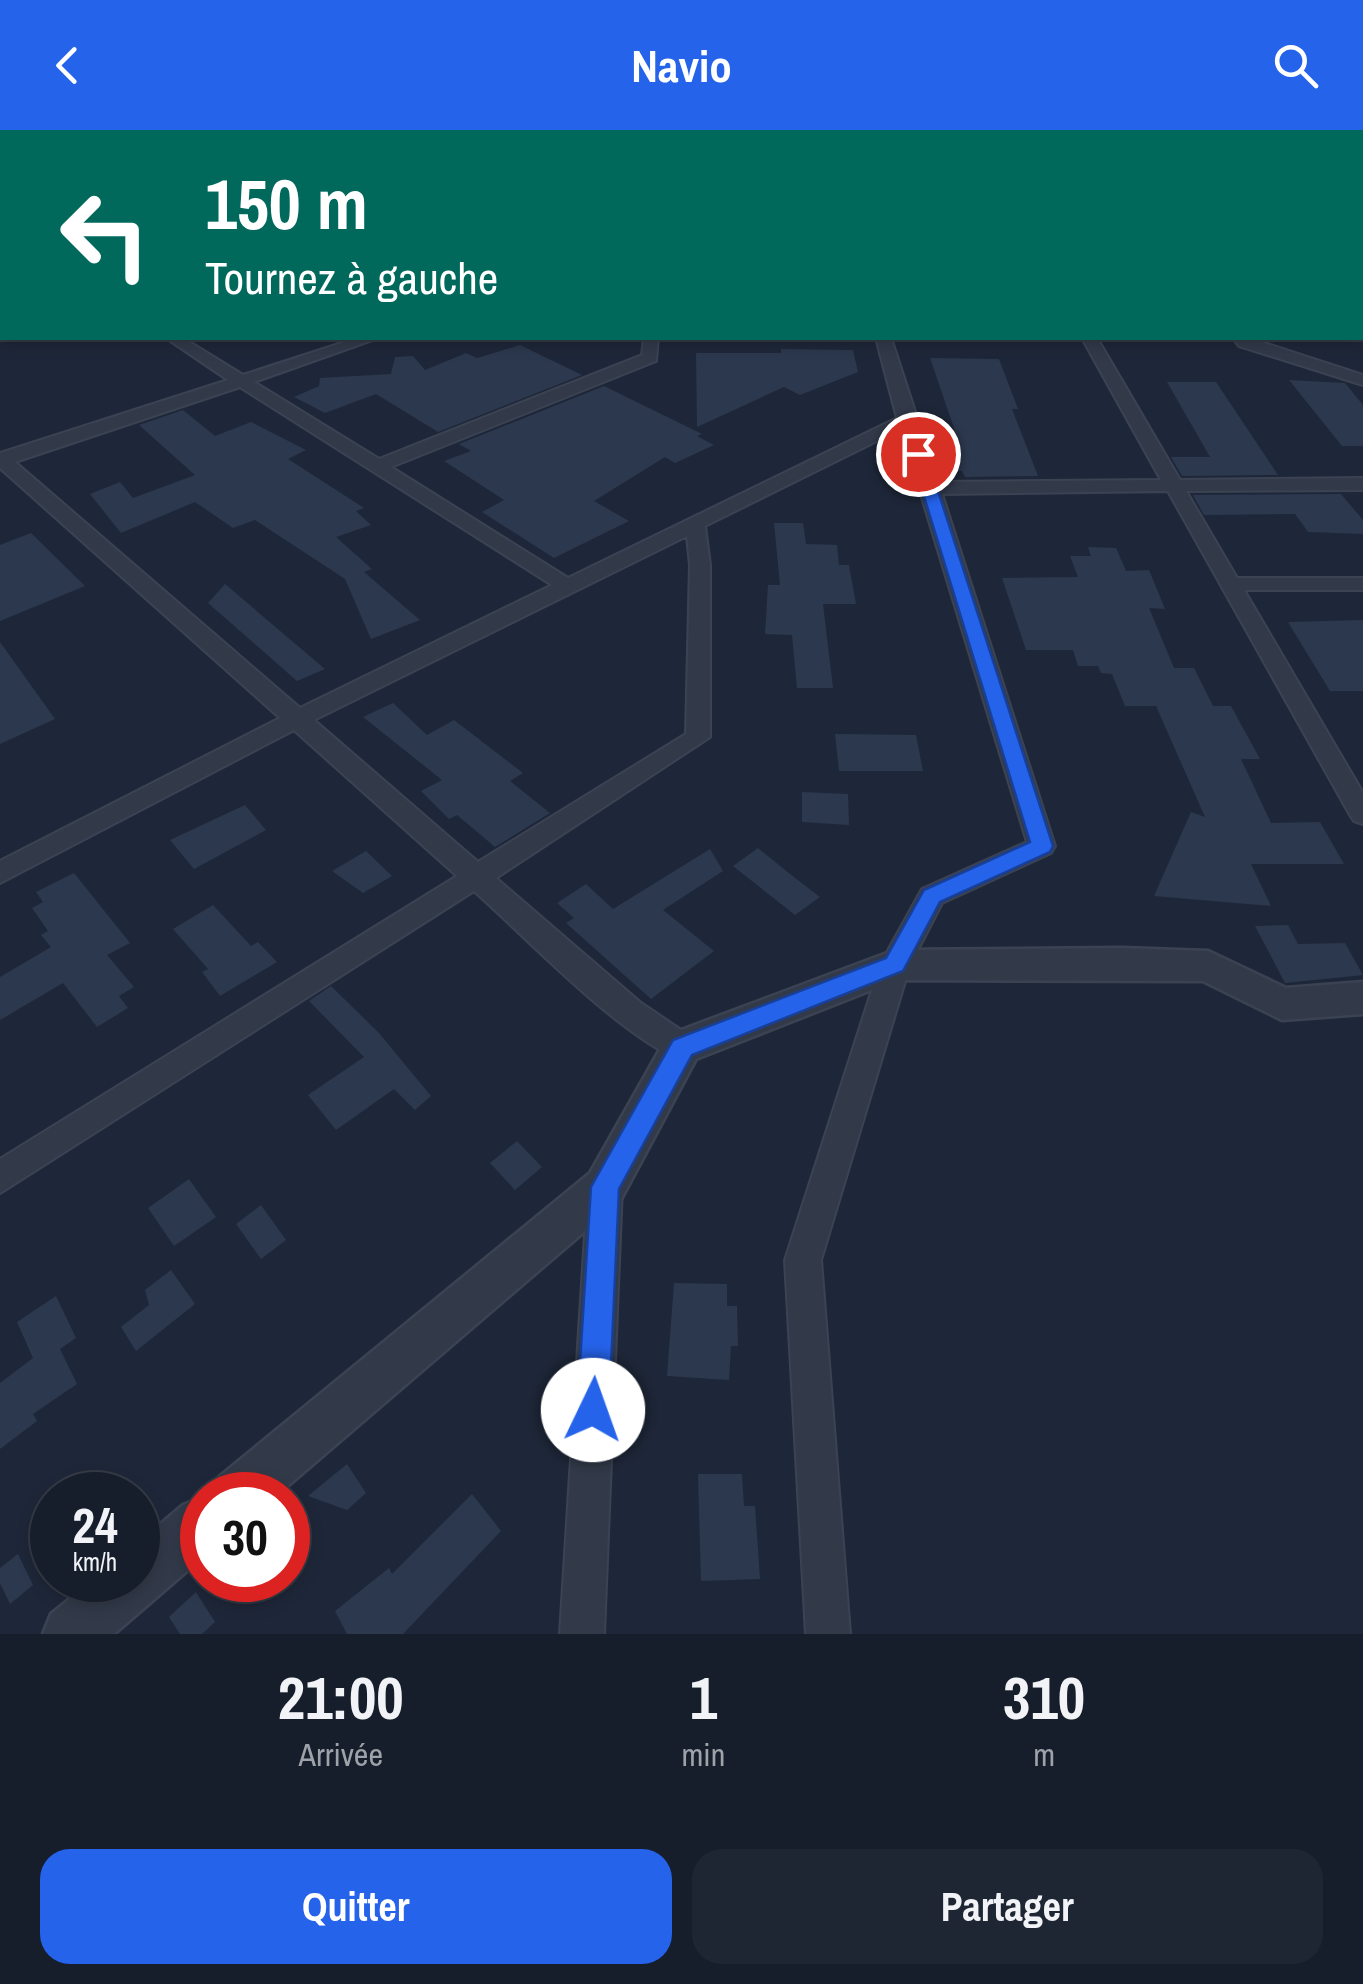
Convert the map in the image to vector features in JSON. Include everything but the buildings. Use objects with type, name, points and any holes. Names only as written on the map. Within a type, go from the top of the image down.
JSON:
[{"type":"street","points":[[176,340],[569,587]]},
{"type":"street","points":[[1,460],[365,340]]},
{"type":"street","points":[[378,466],[650,358],[651,340]]},
{"type":"street","points":[[828,1634],[803,1260],[894,964],[932,896],[1042,846],[884,340]]},
{"type":"street","points":[[1090,340],[1363,815]]},
{"type":"street","points":[[1244,340],[1363,380]]},
{"type":"street","points":[[0,872],[297,718],[906,420]]},
{"type":"street","points":[[1,460],[630,1012],[682,1047]]},
{"type":"street","points":[[931,488],[1363,484]]},
{"type":"street","points":[[0,1177],[92,1123],[698,737],[700,565],[695,523]]},
{"type":"street","points":[[1231,584],[1363,584]]},
{"type":"street","points":[[264,1472],[605,1187],[682,1047],[894,964],[1122,962],[1208,966],[1282,1004],[1363,998]]},
{"type":"street","points":[[582,1634],[605,1187]]},
{"type":"street","points":[[160,1559],[180,1542]]},
{"type":"street","points":[[71,1634],[109,1602]]},
{"type":"route","points":[[593,1410],[605,1187],[682,1047],[894,964],[932,896],[1042,846],[918,454]]}]
